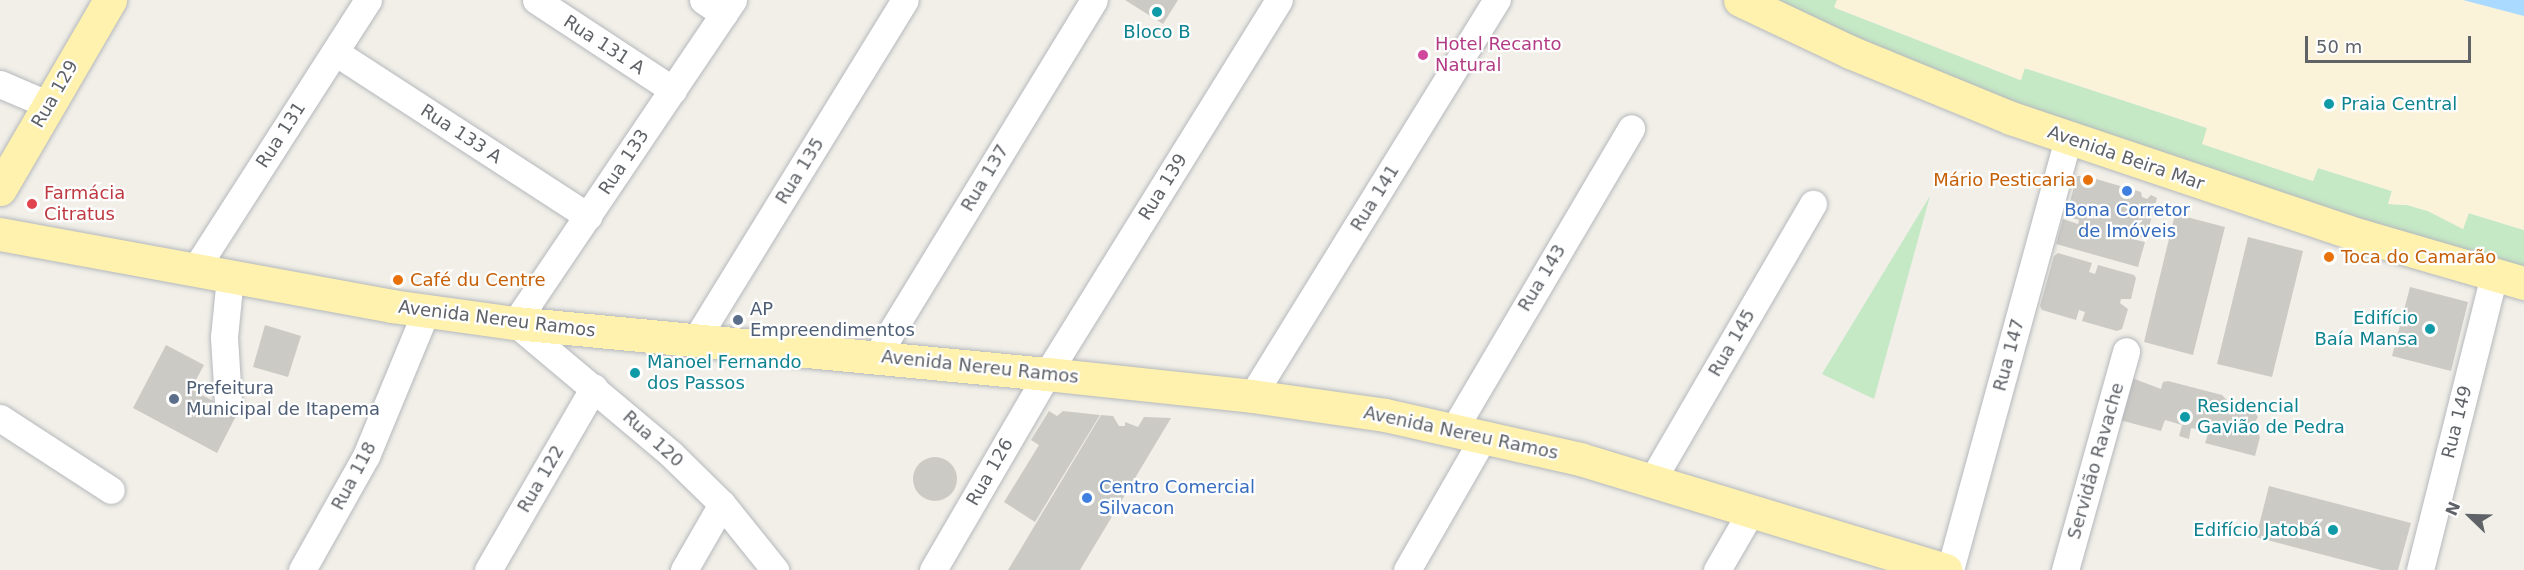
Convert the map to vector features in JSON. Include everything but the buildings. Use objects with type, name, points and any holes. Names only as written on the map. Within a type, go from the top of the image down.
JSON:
[{"type":"main road","name":"Rua 129","points":[[0,189],[110,0]]},
{"type":"main road","name":"Avenida Beira Mar","points":[[1740,0],[1840,47],[1960,99],[2068,139],[2351,232],[2509,279]]},
{"type":"main road","name":"Avenida Nereu Ramos","points":[[0,234],[194,271],[426,311],[515,323],[1047,374],[1252,396],[1365,411],[1469,432],[1580,459],[1750,513],[1948,570]]},
{"type":"street","name":"Rua 131","points":[[194,271],[368,0]]},
{"type":"street","name":"Rua 131 A","points":[[536,0],[673,90]]},
{"type":"street","name":"Rua 135","points":[[695,341],[905,0]]},
{"type":"street","name":"Rua 137","points":[[876,357],[1094,0]]},
{"type":"street","name":"Rua 139","points":[[1047,374],[1279,0]]},
{"type":"street","name":"Rua 141","points":[[1252,396],[1497,0]]},
{"type":"street","name":"Rua 133","points":[[515,323],[673,90],[720,5]]},
{"type":"street","name":"Rua 133 A","points":[[334,52],[588,216]]},
{"type":"street","points":[[0,84],[49,105]]},
{"type":"street","name":"Rua 143","points":[[1407,570],[1469,432],[1631,128]]},
{"type":"street","name":"Rua 147","points":[[1948,570],[2068,139]]},
{"type":"street","name":"Rua 145","points":[[1651,482],[1813,204]]},
{"type":"street","points":[[228,401],[224,338],[230,277]]},
{"type":"street","name":"Rua 149","points":[[2420,570],[2509,279]]},
{"type":"street","name":"Rua 118","points":[[302,570],[366,456],[426,311]]},
{"type":"street","name":"Rua 120","points":[[515,323],[672,454],[722,504],[775,570]]},
{"type":"street","name":"Servidão Ravache","points":[[2065,570],[2126,351]]},
{"type":"street","name":"Rua 126","points":[[933,570],[1047,374]]},
{"type":"street","name":"Rua 122","points":[[488,570],[594,387]]},
{"type":"street","points":[[0,418],[111,490]]},
{"type":"street","points":[[684,570],[722,504]]},
{"type":"street","points":[[1717,570],[1750,513]]},
{"type":"green space","points":[[1764,0],[1837,0],[1835,8],[2020,80],[2024,68],[2207,128],[2203,144],[2313,181],[2318,168],[2392,191],[2388,204],[2407,205],[2428,211],[2463,229],[2468,213],[2524,230],[2524,270],[2092,134]]},
{"type":"green space","points":[[1930,196],[1874,399],[1822,374]]},
{"type":"sand","name":"Praia Central","points":[[1837,0],[2463,0],[2524,16],[2524,230],[2469,213],[2463,229],[2428,211],[2407,205],[2388,204],[2392,191],[2318,168],[2313,181],[2202,144],[2207,128],[2025,68],[2021,80],[1834,7]]},
{"type":"water","points":[[2463,0],[2524,0],[2524,16]]},
{"type":"place","name":"Bloco B","points":[[1157,12]]},
{"type":"place","name":"Hotel Recanto Natural","points":[[1423,55]]},
{"type":"place","name":"Praia Central","points":[[2329,104]]},
{"type":"place","name":"Mário Pesticaria","points":[[2088,180]]},
{"type":"place","name":"Bona Corretor de Imóveis","points":[[2127,191]]},
{"type":"place","name":"Farmácia Citratus","points":[[32,204]]},
{"type":"place","name":"Toca do Camarão","points":[[2329,257]]},
{"type":"place","name":"Café du Centre","points":[[398,280]]},
{"type":"place","name":"AP Empreendimentos","points":[[738,320]]},
{"type":"place","name":"Edifício Baía Mansa","points":[[2430,329]]},
{"type":"place","name":"Manoel Fernando dos Passos","points":[[635,373]]},
{"type":"place","name":"Prefeitura Municipal de Itapema","points":[[174,399]]},
{"type":"place","name":"Residencial Gavião de Pedra","points":[[2185,417]]},
{"type":"place","name":"Centro Comercial Silvacon","points":[[1087,498]]},
{"type":"place","name":"Edifício Jatobá","points":[[2333,530]]}]
